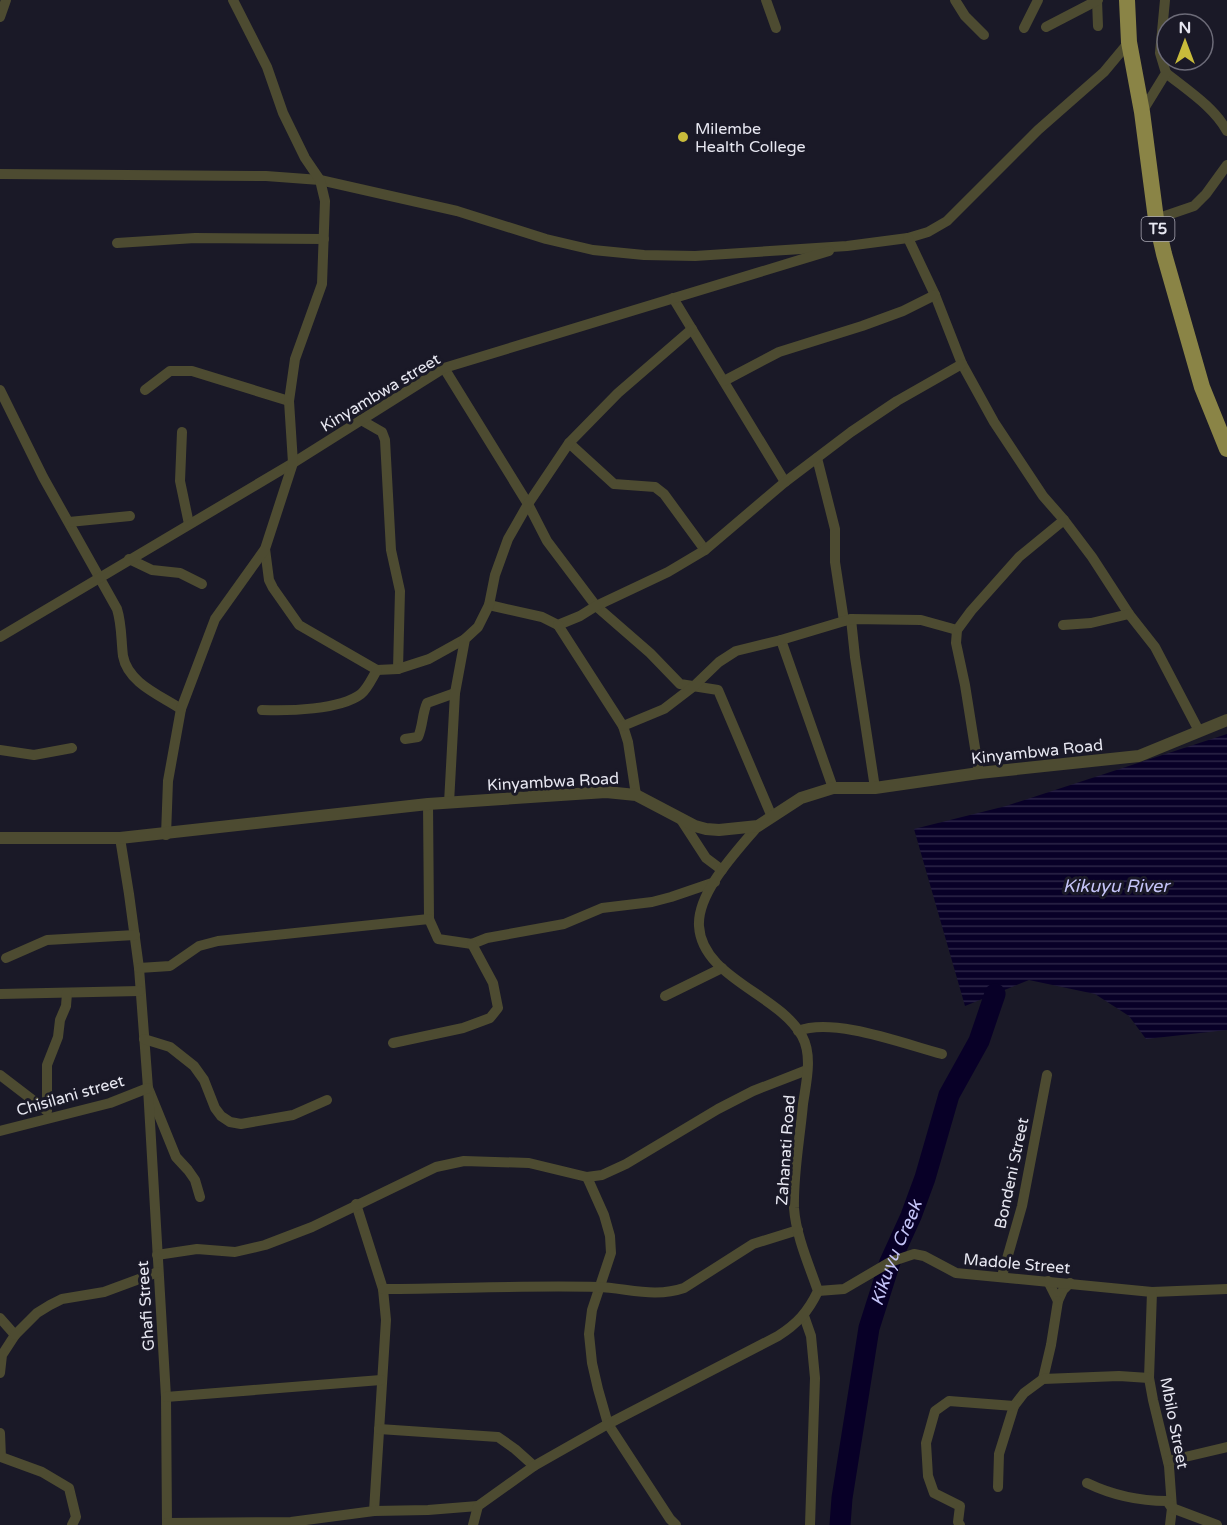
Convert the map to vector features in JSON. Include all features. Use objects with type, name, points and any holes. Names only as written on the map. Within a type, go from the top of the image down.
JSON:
[{"type":"highway","name":"T5","points":[[1127,0],[1129,42],[1142,112],[1156,219],[1202,387],[1227,449]]},
{"type":"street","points":[[0,17],[6,0]]},
{"type":"street","points":[[166,835],[168,781],[181,709],[215,619],[265,549],[293,463],[289,400],[295,359],[322,284],[325,201],[320,180],[305,158],[283,113],[267,67],[233,0]]},
{"type":"street","points":[[766,0],[776,28]]},
{"type":"street","points":[[955,0],[965,16],[984,35]]},
{"type":"street","points":[[1024,28],[1038,0]]},
{"type":"street","points":[[1046,27],[1097,0],[1098,26]]},
{"type":"street","points":[[0,174],[266,176],[320,180],[457,212],[546,239],[593,250],[644,255],[695,256],[847,246],[908,238],[928,232],[947,221],[1038,130],[1104,72],[1129,42]]},
{"type":"street","points":[[1142,112],[1166,72],[1208,107],[1227,131]]},
{"type":"street","points":[[1156,219],[1194,206],[1206,194],[1227,165]]},
{"type":"street","points":[[117,243],[195,238],[324,239]]},
{"type":"street","points":[[908,238],[935,295],[962,364],[994,422],[1043,496],[1092,557],[1129,614],[1155,647],[1199,731]]},
{"type":"street","name":"Kinyambwa street","points":[[0,637],[293,463],[444,368],[847,246]]},
{"type":"street","points":[[724,381],[779,352],[853,330],[903,311],[935,295]]},
{"type":"street","points":[[673,298],[785,482]]},
{"type":"street","points":[[265,549],[269,580],[299,625],[377,670],[398,669],[429,659],[465,639],[477,627],[489,605],[495,575],[508,539],[528,504],[569,443],[618,393],[692,329]]},
{"type":"street","points":[[558,625],[668,572],[705,550],[817,458],[897,401],[962,364]]},
{"type":"street","points":[[444,368],[528,504],[547,541],[596,606],[650,652],[681,684],[718,690],[772,817]]},
{"type":"street","points":[[145,390],[170,371],[192,371],[289,400]]},
{"type":"street","points":[[0,390],[43,477],[117,609],[122,624],[123,656],[128,670],[140,683],[181,709]]},
{"type":"street","points":[[361,420],[382,432],[385,440],[391,550],[400,591],[398,669]]},
{"type":"street","points":[[182,432],[180,481],[189,524]]},
{"type":"street","points":[[569,443],[614,484],[655,487],[664,494],[705,550]]},
{"type":"street","points":[[817,458],[835,529],[835,562],[855,657],[875,788]]},
{"type":"street","points":[[69,522],[130,516]]},
{"type":"street","points":[[979,773],[956,643],[957,630],[967,615],[1019,557],[1064,520]]},
{"type":"street","points":[[129,560],[152,570],[180,573],[202,584]]},
{"type":"street","points":[[489,605],[542,617],[558,625],[623,726],[628,742],[636,795]]},
{"type":"street","points":[[1064,624],[1091,623],[1129,614]]},
{"type":"street","points":[[623,726],[664,709],[694,686],[718,662],[736,651],[848,620],[921,620],[957,630]]},
{"type":"street","points":[[449,803],[455,693],[465,639]]},
{"type":"street","points":[[781,640],[833,788]]},
{"type":"street","points":[[262,710],[287,711],[351,700],[363,692],[377,670]]},
{"type":"street","points":[[405,739],[418,737],[422,729],[422,714],[427,703],[455,693]]},
{"type":"street","name":"Kinyambwa Road","points":[[0,838],[120,838],[166,835],[428,804],[606,792],[636,795],[678,815],[695,826],[706,829],[758,826],[801,798],[833,788],[875,788],[979,773],[1139,756],[1227,720]]},
{"type":"street","points":[[0,750],[34,755],[72,748]]},
{"type":"street","points":[[428,804],[429,919],[438,939],[472,944],[518,932],[564,924],[602,908],[652,902],[715,882]]},
{"type":"street","points":[[678,815],[706,858],[722,870]]},
{"type":"street","name":"Zahanati Road","points":[[758,826],[722,870],[700,913],[699,927],[704,946],[722,968],[771,1003],[798,1030],[806,1048],[807,1070],[794,1185],[794,1210],[798,1230],[818,1291]]},
{"type":"street","name":"Ghafi Street","points":[[120,838],[139,968],[148,1088],[166,1397],[167,1524],[292,1523],[374,1511],[478,1506]]},
{"type":"street","points":[[139,968],[170,966],[199,946],[218,941],[429,919]]},
{"type":"street","points":[[6,958],[47,940],[135,935]]},
{"type":"street","points":[[393,1043],[463,1028],[490,1018],[498,1008],[493,984],[472,944]]},
{"type":"street","points":[[665,996],[722,968]]},
{"type":"street","points":[[0,994],[140,991]]},
{"type":"street","points":[[0,1076],[47,1111],[47,1065],[58,1037],[67,993]]},
{"type":"street","points":[[798,1030],[810,1026],[844,1028],[942,1054]]},
{"type":"street","points":[[144,1039],[170,1047],[194,1066],[204,1080],[215,1108],[230,1122],[241,1124],[293,1115],[327,1100]]},
{"type":"street","points":[[157,1255],[197,1249],[235,1252],[265,1245],[312,1227],[436,1167],[464,1161],[529,1163],[587,1177],[602,1174],[626,1164],[718,1109],[753,1091],[807,1070]]},
{"type":"street","name":"Bondeni Street","points":[[1002,1276],[1022,1206],[1047,1075]]},
{"type":"street","points":[[148,1088],[169,1141],[177,1157],[195,1180],[200,1197]]},
{"type":"street","name":"Chisilani street","points":[[0,1131],[110,1103],[148,1088]]},
{"type":"street","points":[[587,1177],[604,1215],[610,1236],[611,1253],[592,1310],[590,1334],[592,1364],[608,1424],[676,1525]]},
{"type":"street","points":[[356,1204],[383,1289],[386,1320],[374,1511]]},
{"type":"street","points":[[383,1289],[600,1287],[641,1293],[672,1292],[684,1288],[753,1244],[798,1230]]},
{"type":"street","name":"Madole Street","points":[[818,1291],[844,1289],[890,1262],[914,1254],[924,1256],[956,1273],[1152,1292],[1227,1289]]},
{"type":"street","points":[[0,1373],[2,1355],[15,1335],[37,1313],[62,1299],[104,1292],[158,1272]]},
{"type":"street","points":[[1048,1281],[1058,1301]]},
{"type":"street","points":[[1044,1379],[1058,1301],[1063,1290],[1070,1283]]},
{"type":"street","points":[[472,1525],[478,1506],[534,1466],[608,1424],[778,1336],[796,1324],[804,1316],[818,1291]]},
{"type":"street","name":"Mbilo Street","points":[[1152,1292],[1149,1378],[1152,1400],[1168,1461],[1172,1508],[1170,1525]]},
{"type":"street","points":[[804,1316],[811,1336],[815,1378],[810,1525]]},
{"type":"street","points":[[0,1318],[15,1335]]},
{"type":"street","points":[[998,1488],[999,1454],[1014,1406],[1024,1393],[1044,1379],[1119,1376],[1149,1378]]},
{"type":"street","points":[[166,1397],[381,1380]]},
{"type":"street","points":[[960,1525],[958,1522],[960,1506],[934,1493],[928,1476],[926,1443],[935,1411],[949,1401],[1014,1406]]},
{"type":"street","points":[[379,1429],[498,1437],[534,1466]]},
{"type":"street","points":[[0,1433],[1,1457],[42,1472],[69,1488],[76,1517],[72,1525]]},
{"type":"street","points":[[1168,1461],[1227,1447]]},
{"type":"street","points":[[1087,1483],[1104,1491],[1144,1501],[1167,1501],[1172,1508],[1218,1525]]},
{"type":"water","name":"Kikuyu River","points":[[1227,734],[1227,1030],[1146,1039],[1129,1016],[1095,994],[1029,980],[965,1006],[914,829],[1006,806]]},
{"type":"waterway","name":"Kikuyu Creek","points":[[840,1525],[842,1498],[869,1328],[890,1262],[925,1178],[949,1095],[979,1041],[995,994]]},
{"type":"place","name":"Milembe Health College","points":[[683,137]]}]
